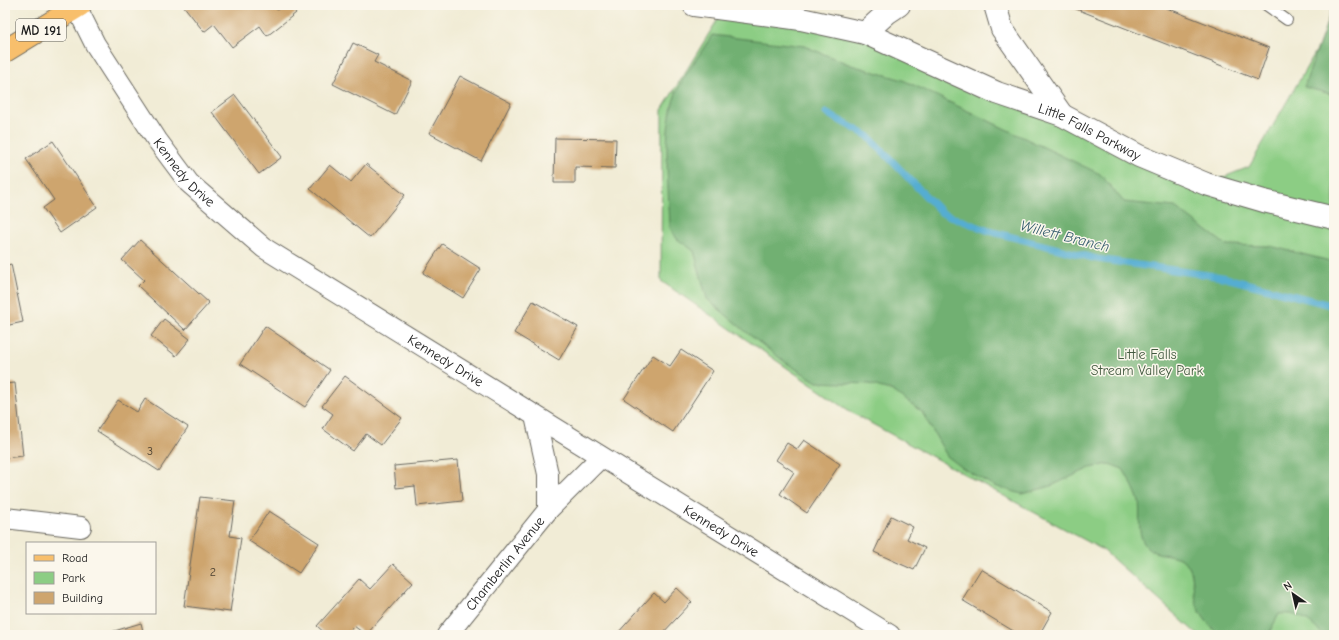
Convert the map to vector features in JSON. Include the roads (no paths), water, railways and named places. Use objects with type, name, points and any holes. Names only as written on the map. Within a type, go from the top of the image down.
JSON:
[{"type":"main road","name":"MD 191","points":[[5,51],[78,6]]},
{"type":"street","name":"Little Falls Parkway","points":[[694,5],[801,19],[865,33],[997,93],[1062,115],[1139,156],[1206,184],[1329,219]]},
{"type":"street","points":[[865,33],[871,5]]},
{"type":"street","points":[[865,33],[887,13],[900,5]]},
{"type":"street","points":[[995,5],[1002,29],[1062,115]]},
{"type":"street","name":"Kennedy Drive","points":[[78,6],[95,44],[156,140],[189,183],[264,248],[890,635]]},
{"type":"street","name":"Chamberlin Avenue","points":[[535,416],[548,474],[548,510]]},
{"type":"street","name":"Chamberlin Avenue","points":[[447,635],[548,510],[601,457]]},
{"type":"street","points":[[5,518],[81,528]]},
{"type":"lane","points":[[1266,5],[1287,20]]},
{"type":"waterway","name":"Willett Branch","points":[[826,113],[868,136],[942,213],[989,231],[1097,259],[1222,277],[1334,306]]},
{"type":"park label","name":"Little Falls Stream Valley Park","points":[[1147,362]]}]
